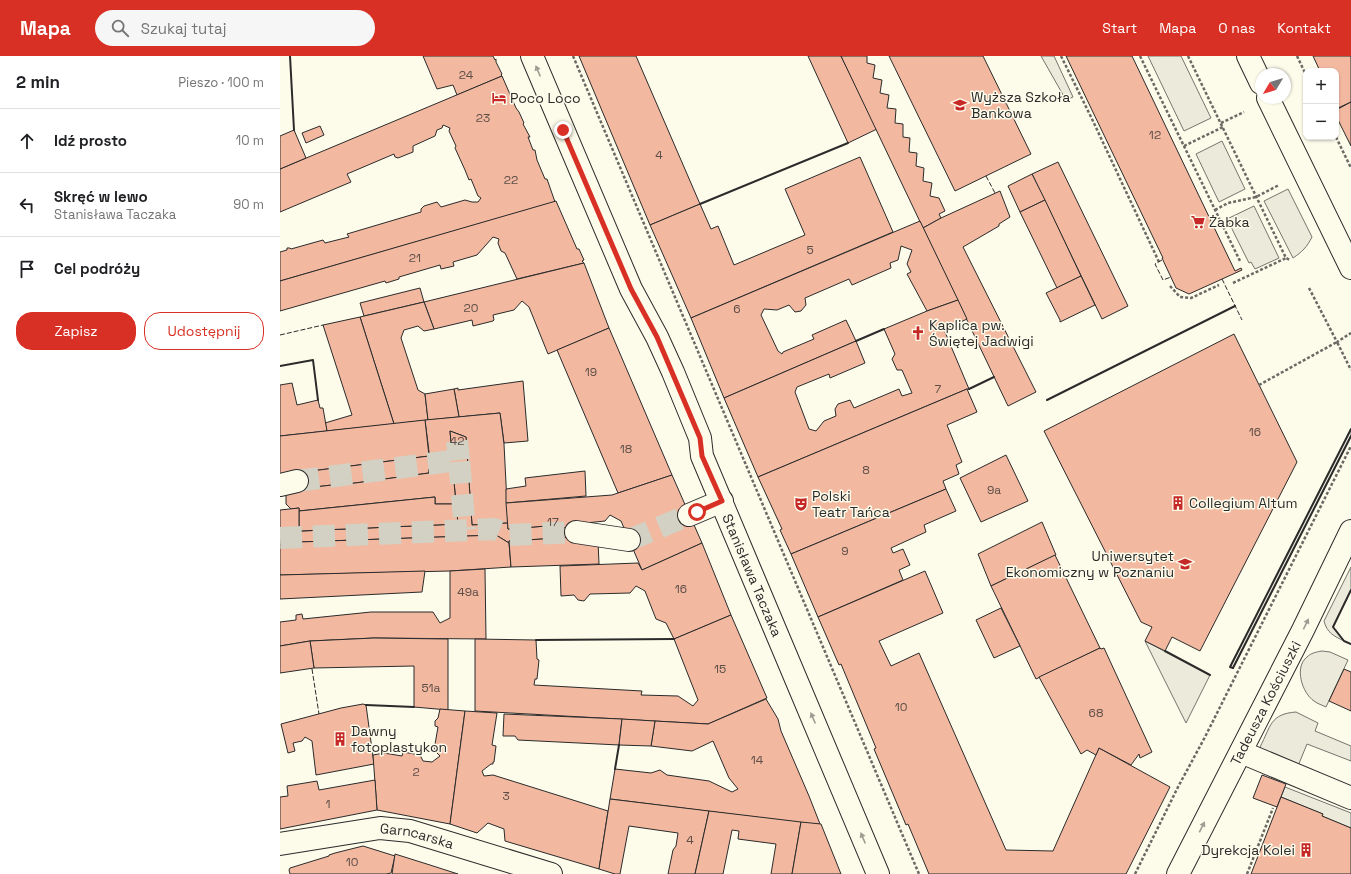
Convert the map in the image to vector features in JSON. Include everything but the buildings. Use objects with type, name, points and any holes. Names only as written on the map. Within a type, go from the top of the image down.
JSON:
[{"type":"street","name":"Stanisława Taczaka","points":[[532,56],[631,289],[657,337],[673,372],[700,438],[702,456],[878,874]]},
{"type":"street","points":[[1248,56],[1255,71]]},
{"type":"street","points":[[1271,104],[1351,268]]},
{"type":"street","points":[[693,514],[722,501]]},
{"type":"street","name":"Tadeusza Kościuszki","points":[[1178,874],[1303,630],[1351,531]]},
{"type":"street","points":[[576,532],[629,540]]},
{"type":"street","points":[[1241,752],[1351,798]]},
{"type":"street","name":"Garncarska","points":[[280,844],[380,828],[410,831],[551,874]]},
{"type":"path","points":[[573,56],[919,874]]},
{"type":"path","points":[[1061,56],[1159,262]]},
{"type":"path","points":[[1140,56],[1240,261]]},
{"type":"path","points":[[1188,56],[1286,258],[1290,260]]},
{"type":"path","points":[[1297,56],[1303,69]]},
{"type":"path","points":[[1221,123],[1246,111]]},
{"type":"path","points":[[1184,146],[1223,127]]},
{"type":"path","points":[[1337,140],[1351,168]]},
{"type":"path","points":[[1215,210],[1228,203],[1256,197],[1279,185]]},
{"type":"path","points":[[1233,283],[1286,258]]},
{"type":"path","points":[[1170,286],[1180,297],[1192,298],[1219,285]]},
{"type":"path","points":[[1309,288],[1351,370]]},
{"type":"path","points":[[1259,385],[1351,333]]},
{"type":"path","points":[[1135,874],[1351,446]]},
{"type":"path","points":[[1247,874],[1273,808]]},
{"type":"shaded area","points":[[1041,56],[1054,56],[1073,97],[1066,100]]},
{"type":"shaded area","points":[[1148,56],[1181,56],[1211,118],[1184,131]]},
{"type":"shaded area","points":[[1222,141],[1245,189],[1219,202],[1196,154]]},
{"type":"shaded area","points":[[1288,189],[1312,237],[1304,249],[1293,258],[1264,201]]},
{"type":"shaded area","points":[[1254,206],[1279,258],[1255,269],[1251,262],[1249,263],[1227,219]]},
{"type":"shaded area","points":[[1351,429],[1351,436],[1233,668],[1230,667]]},
{"type":"shaded area","points":[[1351,567],[1351,590],[1333,627],[1344,641],[1334,636],[1329,631],[1324,621]]},
{"type":"shaded area","points":[[1145,641],[1210,675],[1186,723]]},
{"type":"shaded area","points":[[1322,651],[1330,652],[1348,660],[1326,707],[1316,702],[1306,692],[1300,673],[1303,661],[1307,657]]},
{"type":"shaded area","points":[[1296,712],[1318,723],[1315,731],[1351,746],[1351,761],[1307,744],[1298,766],[1267,754],[1260,747],[1272,722],[1281,715]]},
{"type":"shaded area","points":[[1285,787],[1351,813],[1351,828],[1322,816],[1323,814],[1281,797]]},
{"type":"tunnel","points":[[457,441],[459,460]]},
{"type":"tunnel","points":[[297,481],[459,460],[465,530]]},
{"type":"tunnel","points":[[629,540],[689,515]]},
{"type":"tunnel","points":[[280,538],[494,529],[509,535],[576,532]]},
{"type":"fence","points":[[986,176],[995,193]]},
{"type":"fence","points":[[1162,260],[1155,264],[1163,280],[1171,277]]},
{"type":"fence","points":[[1222,279],[1242,320]]},
{"type":"fence","points":[[280,335],[323,325]]},
{"type":"fence","points":[[312,669],[319,714]]},
{"type":"wall","points":[[290,56],[294,130]]},
{"type":"wall","points":[[700,204],[848,143]]},
{"type":"wall","points":[[1047,400],[1235,306]]},
{"type":"wall","points":[[856,341],[884,329]]},
{"type":"wall","points":[[280,366],[313,360],[318,400]]},
{"type":"wall","points":[[969,389],[994,377]]},
{"type":"wall","points":[[1233,668],[1230,667],[1351,429]]},
{"type":"wall","points":[[1233,668],[1351,436]]},
{"type":"wall","points":[[1351,590],[1333,627],[1344,641],[1351,644]]},
{"type":"wall","points":[[536,640],[674,639]]},
{"type":"wall","points":[[1165,651],[1210,675]]},
{"type":"wall","points":[[366,705],[414,707]]},
{"type":"wall","points":[[615,769],[619,745]]},
{"type":"place","name":"Poco Loco","points":[[499,98]]},
{"type":"place","name":"Wyższa Szkoła Bankowa","points":[[960,105]]},
{"type":"place","name":"Żabka","points":[[1198,222]]},
{"type":"place","name":"Kaplica pw. Świętej Jadwigi","points":[[918,333]]},
{"type":"place","name":"Collegium Altum","points":[[1178,503]]},
{"type":"place","name":"Polski Teatr Tańca","points":[[801,504]]},
{"type":"place","name":"Uniwersytet Ekonomiczny w Poznaniu","points":[[1185,564]]},
{"type":"place","name":"Dawny fotoplastykon","points":[[340,739]]},
{"type":"place","name":"Dyrekcja Kolei","points":[[1306,850]]},
{"type":"route","points":[[563,130],[631,289],[657,337],[700,438],[702,456],[722,501],[697,512]]}]
